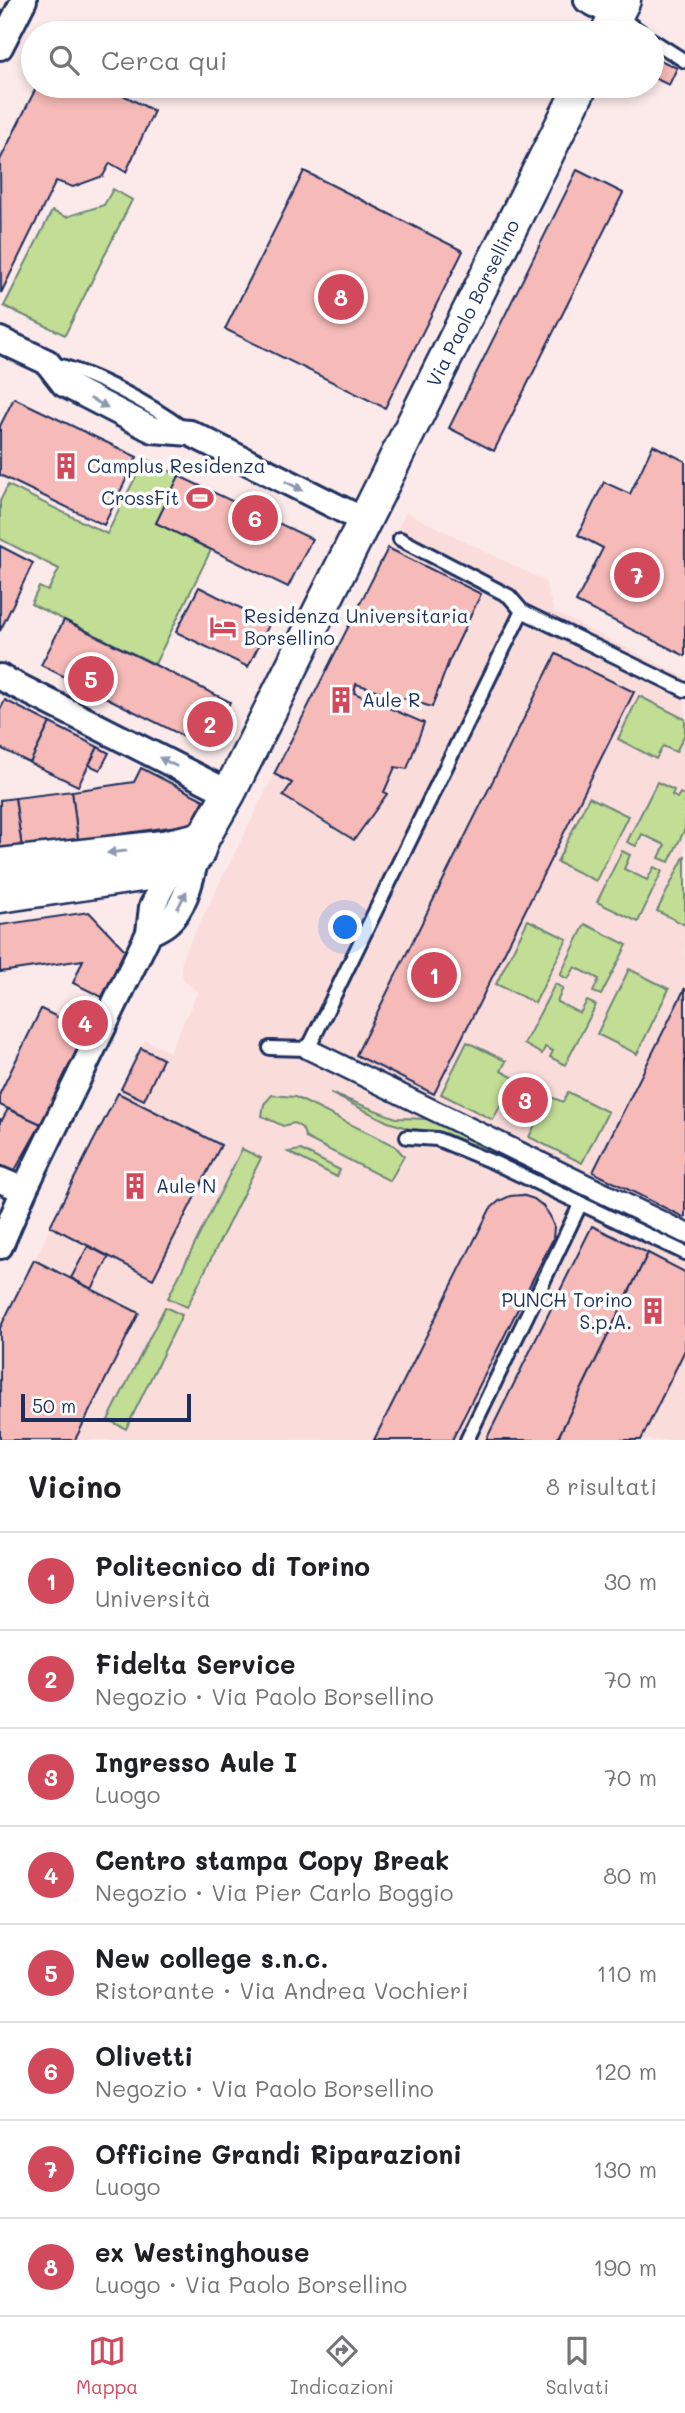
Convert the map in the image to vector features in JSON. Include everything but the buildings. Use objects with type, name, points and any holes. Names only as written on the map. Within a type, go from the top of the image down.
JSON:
[{"type":"street","points":[[0,47],[24,0]]},
{"type":"street","points":[[587,0],[616,16]]},
{"type":"street","name":"Via Paolo Borsellino","points":[[195,845],[229,793],[575,98]]},
{"type":"street","points":[[0,340],[47,362],[64,384],[153,430],[190,433],[365,521]]},
{"type":"street","points":[[0,677],[229,793]]},
{"type":"street","points":[[0,865],[195,845]]},
{"type":"street","points":[[0,896],[169,871],[189,863],[195,845]]},
{"type":"street","points":[[149,933],[168,922],[178,909],[187,891],[195,845]]},
{"type":"street","points":[[0,1246],[24,1190],[149,933],[152,907],[169,871]]},
{"type":"street","points":[[308,1049],[685,1233]]},
{"type":"street","points":[[0,1180],[24,1190]]},
{"type":"lane","points":[[664,48],[685,61]]},
{"type":"lane","points":[[400,539],[509,596],[522,611],[685,690]]},
{"type":"lane","points":[[271,1048],[308,1049],[522,611]]},
{"type":"lane","points":[[432,777],[486,667],[493,671]]},
{"type":"lane","points":[[407,1136],[437,1139],[495,1163],[685,1253]]},
{"type":"lane","points":[[467,1440],[581,1203]]},
{"type":"shaded area","points":[[406,512],[545,581],[554,612],[685,677],[685,1440],[0,1440],[0,1328],[145,1040],[169,1052],[198,992],[184,981],[181,969],[183,956]]},
{"type":"green space","points":[[113,189],[132,200],[65,335],[4,306],[52,211],[66,217],[104,205]]},
{"type":"green space","points":[[145,458],[179,476],[156,523],[211,550],[155,664],[31,604],[39,587],[48,591],[59,569],[0,539],[0,501],[8,485],[107,534]]},
{"type":"green space","points":[[639,696],[685,719],[685,734],[676,752],[663,746],[656,759],[618,739]]},
{"type":"green space","points":[[657,782],[674,790],[672,795],[677,798],[680,793],[685,796],[685,829],[669,862],[659,858],[665,845],[642,834],[636,846],[627,842]]},
{"type":"green space","points":[[589,797],[628,816],[596,881],[557,862]]},
{"type":"green space","points":[[622,851],[630,855],[624,869],[647,880],[654,867],[662,871],[638,922],[597,902]]},
{"type":"green space","points":[[685,855],[685,925],[657,911]]},
{"type":"green space","points":[[528,920],[567,939],[535,1003],[496,984]]},
{"type":"green space","points":[[585,924],[627,945],[601,995],[593,992],[599,979],[575,967],[568,979],[560,975]]},
{"type":"green space","points":[[629,969],[669,989],[637,1054],[597,1034]]},
{"type":"green space","points":[[555,984],[563,988],[557,1002],[580,1013],[587,1001],[596,1005],[565,1065],[550,1057],[553,1051],[545,1047],[542,1054],[524,1044]]},
{"type":"green space","points":[[467,1042],[506,1061],[501,1071],[514,1078],[493,1120],[441,1094]]},
{"type":"green space","points":[[568,1092],[608,1112],[582,1163],[529,1137],[549,1096],[563,1102]]},
{"type":"green space","points":[[330,1093],[396,1118],[432,1119],[604,1203],[445,1133],[410,1129],[388,1122]]},
{"type":"green space","points":[[272,1095],[295,1097],[395,1146],[404,1156],[390,1181],[306,1138],[302,1128],[294,1123],[283,1126],[262,1116],[264,1104]]},
{"type":"green space","points":[[242,1149],[261,1158],[187,1307],[168,1298]]},
{"type":"green space","points":[[301,1150],[340,1170],[337,1177],[288,1152]]},
{"type":"green space","points":[[165,1307],[182,1315],[126,1429],[108,1420]]},
{"type":"place","name":"ex Westinghouse","points":[[341,297]]},
{"type":"place","name":"Camplus Residenza","points":[[66,466]]},
{"type":"place","name":"CrossFit","points":[[200,498]]},
{"type":"place","name":"Olivetti","points":[[255,518]]},
{"type":"place","name":"Officine Grandi Riparazioni","points":[[637,575]]},
{"type":"place","name":"Residenza Universitaria Borsellino","points":[[223,627]]},
{"type":"place","name":"New college s.n.c.","points":[[91,679]]},
{"type":"place","name":"Aule R","points":[[341,700]]},
{"type":"place","name":"Fidelta Service","points":[[210,724]]},
{"type":"place","name":"Politecnico di Torino","points":[[434,975]]},
{"type":"place","name":"Centro stampa Copy Break","points":[[85,1023]]},
{"type":"place","name":"Ingresso Aule I","points":[[525,1100]]},
{"type":"place","name":"Aule N","points":[[135,1186]]},
{"type":"place","name":"PUNCH Torino S.p.A.","points":[[653,1311]]}]
